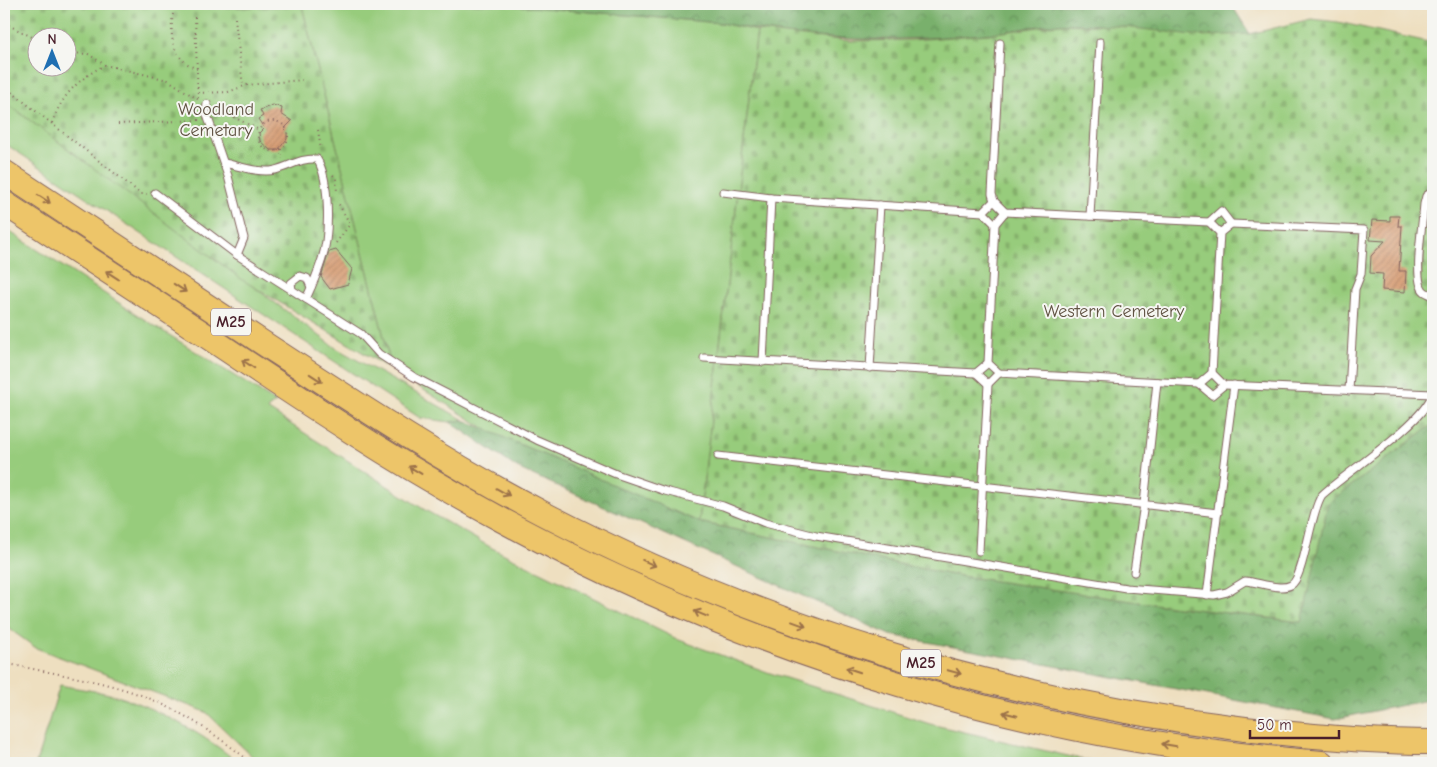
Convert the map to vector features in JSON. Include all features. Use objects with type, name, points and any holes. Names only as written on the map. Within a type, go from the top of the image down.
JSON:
[{"type":"highway","name":"M25","points":[[4,172],[325,384],[428,449],[553,518],[718,594],[806,627],[897,656],[989,682],[1081,703],[1253,730],[1332,737],[1433,742]]},
{"type":"highway","name":"M25","points":[[4,203],[266,376],[416,471],[541,541],[669,601],[802,653],[893,682],[985,708],[1078,729],[1163,744],[1322,763]]},
{"type":"lane","points":[[1090,216],[1100,42]]},
{"type":"lane","points":[[1000,43],[992,194],[994,201],[1005,212],[1209,222],[1220,233]]},
{"type":"lane","points":[[207,104],[206,112],[224,163],[244,238],[238,254]]},
{"type":"lane","points":[[224,163],[267,171],[275,170],[307,158],[317,159],[324,172],[326,225],[324,249],[306,299]]},
{"type":"lane","points":[[1433,191],[1426,196],[1424,204],[1419,268],[1420,283],[1423,290],[1433,296]]},
{"type":"lane","points":[[723,192],[771,198],[983,212],[995,224]]},
{"type":"lane","points":[[155,193],[238,254],[361,334],[379,354],[414,377],[537,440],[616,474],[665,491],[723,506],[765,523],[816,536],[1117,587],[1206,595],[1222,594],[1245,581],[1284,587],[1296,582],[1315,509],[1322,495],[1416,418],[1429,403],[1433,393],[1234,385],[1224,384],[1212,374]]},
{"type":"lane","points":[[762,362],[771,198]]},
{"type":"lane","points":[[983,212],[994,201]]},
{"type":"lane","points":[[870,368],[880,205]]},
{"type":"lane","points":[[1209,222],[1221,211],[1231,224]]},
{"type":"lane","points":[[976,373],[988,363],[995,224],[1005,212]]},
{"type":"lane","points":[[1199,384],[1212,374],[1220,233],[1231,224],[1364,230],[1362,274],[1355,289],[1349,391]]},
{"type":"lane","points":[[292,290],[291,283],[300,276],[306,278],[311,287]]},
{"type":"lane","points":[[704,358],[976,373],[988,384]]},
{"type":"lane","points":[[988,363],[999,374],[1199,384],[1212,395],[1224,384]]},
{"type":"lane","points":[[979,552],[988,384],[999,374]]},
{"type":"lane","points":[[1134,572],[1144,504],[1157,382]]},
{"type":"lane","points":[[1206,595],[1234,385]]},
{"type":"lane","points":[[718,456],[1218,513]]},
{"type":"path","points":[[173,14],[172,39],[178,57],[197,69]]},
{"type":"path","points":[[195,16],[198,99]]},
{"type":"path","points":[[234,18],[244,87]]},
{"type":"path","points":[[4,23],[28,35]]},
{"type":"path","points":[[78,54],[88,54],[105,66],[168,80],[207,104],[259,130]]},
{"type":"path","points":[[52,124],[66,93],[77,82],[105,66]]},
{"type":"path","points":[[198,93],[228,92],[244,87],[302,80]]},
{"type":"path","points":[[4,86],[141,194],[155,193]]},
{"type":"path","points":[[118,124],[209,120]]},
{"type":"path","points":[[266,122],[280,122],[288,133],[287,142],[276,151],[267,150],[260,144],[259,130],[266,122]]},
{"type":"path","points":[[317,159],[322,143],[318,130]]},
{"type":"path","points":[[324,172],[336,178],[338,205],[350,224],[338,241],[324,249]]},
{"type":"path","points":[[4,663],[119,688],[166,705],[229,745],[252,763]]},
{"type":"green space","name":"Woodland Cemetary","points":[[4,4],[173,4],[205,8],[302,6],[392,370],[244,281],[4,101]]},
{"type":"green space","points":[[173,4],[373,4],[205,8]]},
{"type":"green space","points":[[496,4],[721,23],[757,31],[699,522],[497,436],[392,370],[302,6]]},
{"type":"green space","points":[[496,4],[1231,4],[1250,34],[1201,36],[1096,25],[1061,24],[951,37],[853,39],[755,30],[721,23]]},
{"type":"green space","name":"Western Cemetery","points":[[1311,19],[1338,22],[1433,43],[1433,424],[1328,503],[1302,622],[1146,603],[948,574],[699,522],[757,31],[850,41],[912,40],[989,34],[1060,24],[1115,26],[1202,36],[1250,34]]},
{"type":"green space","points":[[4,101],[336,348],[464,420],[450,422],[420,418],[4,143]]},
{"type":"green space","points":[[4,228],[276,402],[267,409],[425,510],[492,548],[679,640],[770,673],[930,724],[1098,763],[259,763],[206,712],[36,648],[4,625]]},
{"type":"green space","points":[[464,420],[699,522],[948,574],[1146,603],[1301,622],[1328,503],[1433,424],[1433,699],[1335,719],[890,635],[517,468],[450,422]]},
{"type":"green space","points":[[60,685],[113,695],[150,708],[198,734],[227,753],[238,763],[36,763]]},
{"type":"building","points":[[273,105],[282,108],[281,114],[292,121],[284,129],[287,132],[287,139],[278,150],[270,150],[260,141],[259,133],[264,128],[258,119],[263,116],[260,110]]},
{"type":"building","points":[[1390,216],[1399,216],[1398,226],[1402,226],[1399,271],[1406,271],[1405,292],[1382,290],[1383,274],[1370,273],[1371,256],[1385,241],[1370,240],[1372,220],[1390,221]]},
{"type":"building","points":[[336,250],[352,269],[348,284],[330,289],[321,277],[329,252]]}]
